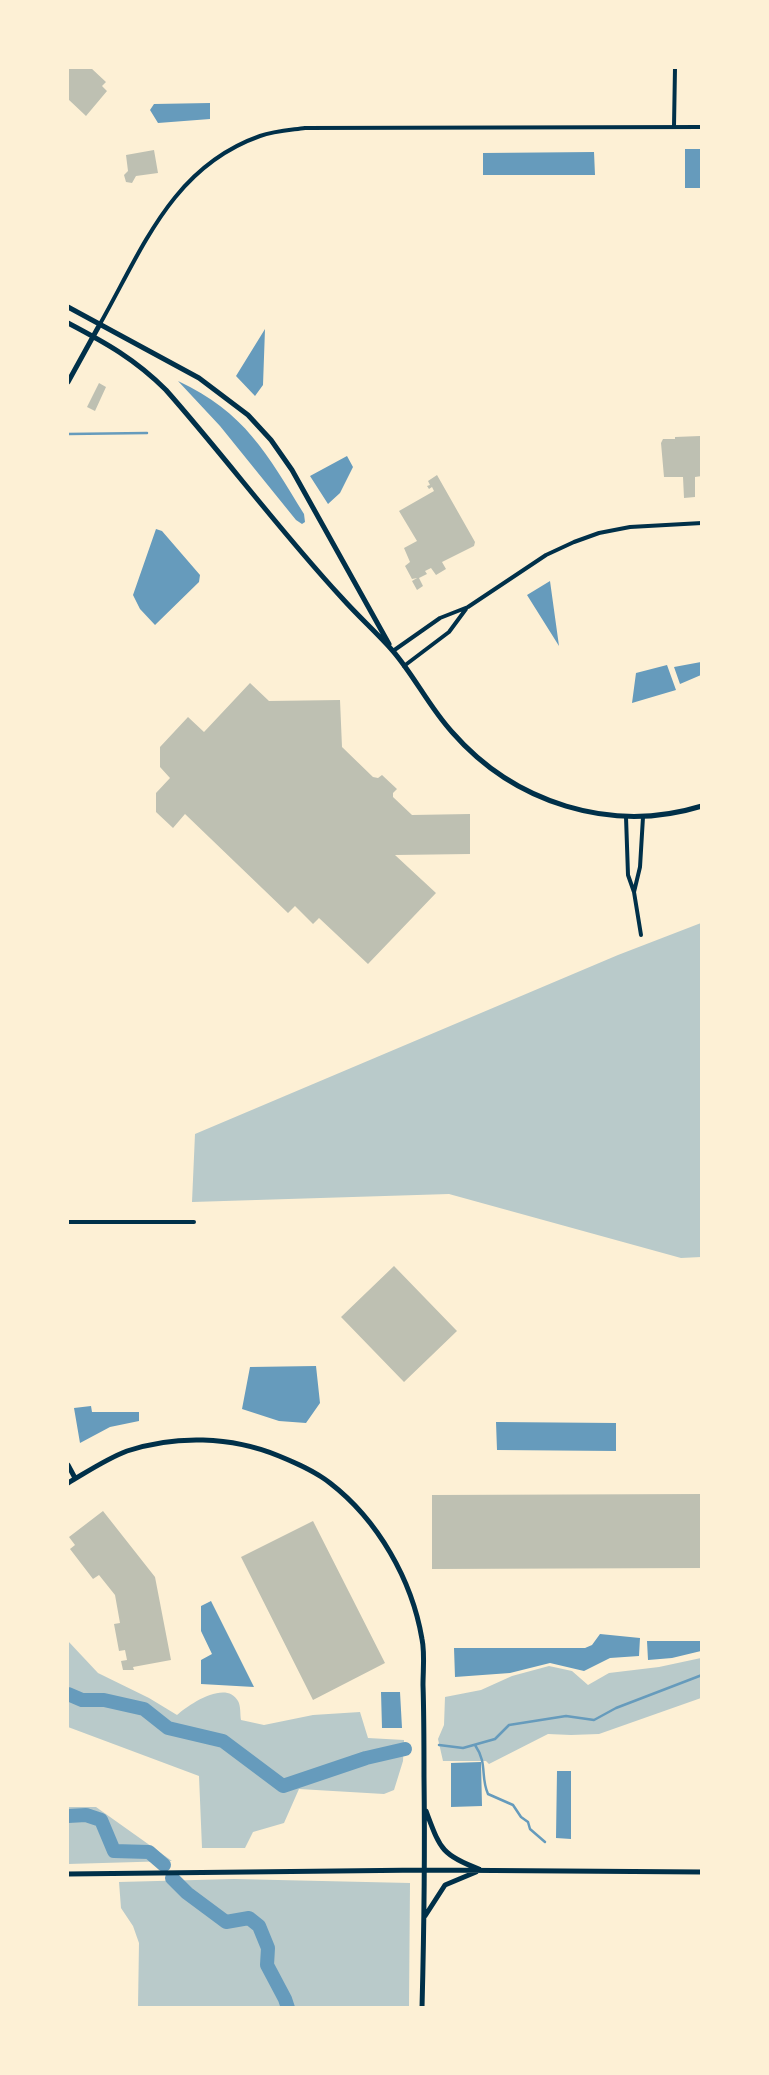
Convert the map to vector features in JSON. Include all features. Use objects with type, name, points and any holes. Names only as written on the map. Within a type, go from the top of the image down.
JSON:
[{"type":"street","points":[[674,126],[675,68]]},
{"type":"street","points":[[68,382],[92,336],[165,209],[180,189],[200,168],[220,154],[262,135],[305,128],[702,127]]},
{"type":"street","points":[[68,307],[199,378],[252,419],[271,440],[292,470],[393,651],[451,731],[493,769],[536,795],[558,804],[590,813],[643,817],[702,806]]},
{"type":"street","points":[[68,323],[143,368],[166,390],[341,597],[393,651]]},
{"type":"street","points":[[393,651],[440,618],[468,607],[546,556],[574,542],[599,533],[630,527],[702,523]]},
{"type":"street","points":[[404,666],[449,632],[468,607]]},
{"type":"street","points":[[626,817],[628,875],[634,892],[641,935]]},
{"type":"street","points":[[634,892],[640,867],[643,817]]},
{"type":"street","points":[[68,1222],[194,1222]]},
{"type":"street","points":[[68,1483],[119,1455],[155,1444],[192,1440],[218,1441],[250,1446],[300,1465],[330,1482],[350,1500],[382,1540],[396,1562],[407,1585],[417,1613],[423,1641],[425,1870],[422,2008]]},
{"type":"street","points":[[68,1465],[75,1478]]},
{"type":"street","points":[[424,1807],[437,1838],[447,1854],[482,1870]]},
{"type":"street","points":[[68,1874],[425,1870],[702,1872]]},
{"type":"street","points":[[424,1918],[434,1899],[445,1885],[455,1879],[482,1870]]},
{"type":"shaded area","points":[[701,923],[701,1257],[681,1258],[449,1194],[192,1202],[195,1134],[618,955]]},
{"type":"shaded area","points":[[68,1641],[98,1673],[149,1698],[177,1715],[198,1700],[216,1693],[225,1692],[232,1695],[238,1701],[241,1720],[264,1725],[313,1715],[360,1712],[368,1738],[404,1740],[403,1761],[394,1790],[384,1794],[299,1789],[284,1823],[253,1832],[245,1848],[202,1848],[199,1776],[68,1727]]},
{"type":"shaded area","points":[[701,1658],[701,1698],[599,1734],[548,1734],[489,1764],[486,1761],[443,1761],[438,1739],[444,1725],[445,1697],[481,1690],[512,1676],[549,1666],[572,1671],[588,1685],[609,1673],[659,1667]]},
{"type":"shaded area","points":[[68,1807],[96,1807],[172,1861],[68,1864]]},
{"type":"shaded area","points":[[234,1879],[410,1883],[409,2007],[138,2007],[139,1943],[133,1926],[121,1908],[119,1882]]},
{"type":"water","points":[[210,103],[210,119],[158,123],[150,110],[154,104]]},
{"type":"water","points":[[685,149],[701,149],[701,188],[685,188]]},
{"type":"water","points":[[594,152],[595,175],[483,175],[483,153]]},
{"type":"water","points":[[265,329],[263,385],[255,396],[236,376]]},
{"type":"water","points":[[178,381],[221,406],[238,421],[266,454],[278,472],[304,514],[305,522],[302,524],[296,520],[220,426]]},
{"type":"water","points":[[347,456],[353,467],[340,493],[328,504],[310,476]]},
{"type":"water","points":[[156,529],[162,531],[200,575],[199,582],[155,625],[140,609],[133,595]]},
{"type":"water","points":[[550,581],[559,646],[527,595]]},
{"type":"water","points":[[701,662],[701,675],[680,684],[674,667]]},
{"type":"water","points":[[667,665],[676,690],[632,703],[636,673]]},
{"type":"water","points":[[316,1366],[320,1403],[306,1423],[279,1421],[242,1409],[250,1367]]},
{"type":"water","points":[[91,1406],[92,1412],[139,1412],[139,1421],[110,1427],[80,1443],[74,1408]]},
{"type":"water","points":[[496,1422],[616,1423],[616,1451],[497,1450]]},
{"type":"water","points":[[211,1601],[254,1687],[201,1684],[201,1660],[212,1654],[201,1631],[201,1606]]},
{"type":"water","points":[[600,1634],[640,1638],[639,1656],[610,1658],[584,1671],[550,1663],[510,1673],[455,1677],[454,1648],[585,1648],[592,1645]]},
{"type":"water","points":[[647,1641],[701,1641],[701,1651],[672,1658],[648,1660]]},
{"type":"water","points":[[381,1692],[400,1692],[402,1728],[382,1728]]},
{"type":"water","points":[[481,1762],[482,1806],[451,1807],[451,1763]]},
{"type":"water","points":[[557,1771],[571,1771],[571,1839],[556,1838]]},
{"type":"building","points":[[68,68],[91,68],[106,82],[102,86],[107,91],[86,116],[68,99]]},
{"type":"building","points":[[154,150],[158,173],[136,176],[132,183],[126,182],[124,175],[128,171],[126,155]]},
{"type":"building","points":[[99,383],[106,387],[95,411],[87,407]]},
{"type":"building","points":[[700,436],[702,476],[695,477],[695,497],[684,498],[683,477],[664,477],[661,443],[663,439]]},
{"type":"building","points":[[437,475],[475,542],[474,546],[442,562],[446,569],[436,575],[431,568],[425,571],[427,574],[419,578],[423,586],[417,590],[412,581],[417,578],[412,579],[405,566],[410,562],[404,548],[417,541],[399,511],[434,491],[432,487],[429,489],[427,486],[430,485],[428,481]]},
{"type":"building","points":[[250,683],[269,701],[340,700],[342,747],[373,777],[378,778],[382,775],[397,789],[393,793],[393,797],[412,815],[470,814],[470,854],[395,855],[436,893],[368,964],[319,918],[313,924],[295,906],[288,913],[185,814],[173,828],[156,812],[156,793],[170,778],[160,767],[160,747],[188,717],[204,732]]},
{"type":"building","points":[[394,1266],[457,1331],[404,1382],[341,1317]]},
{"type":"building","points":[[702,1494],[702,1568],[432,1569],[432,1495]]},
{"type":"building","points":[[103,1511],[155,1577],[171,1660],[133,1667],[134,1670],[123,1670],[121,1661],[127,1660],[125,1650],[119,1651],[114,1624],[120,1623],[115,1595],[99,1575],[93,1579],[70,1549],[75,1545],[69,1537]]},
{"type":"building","points":[[313,1521],[385,1663],[313,1700],[241,1557]]},
{"type":"waterway","points":[[68,434],[147,433]]},
{"type":"waterway","points":[[439,1745],[463,1748],[495,1739],[509,1725],[566,1716],[594,1720],[616,1708],[702,1675]]},
{"type":"waterway","points":[[68,1694],[82,1700],[104,1700],[144,1709],[168,1728],[223,1741],[283,1786],[366,1758],[405,1749]]},
{"type":"waterway","points":[[475,1745],[483,1764],[484,1781],[488,1794],[513,1805],[521,1817],[528,1822],[530,1829],[545,1842]]},
{"type":"waterway","points":[[68,1816],[86,1815],[101,1820],[114,1851],[149,1852],[164,1865]]},
{"type":"waterway","points":[[172,1878],[187,1893],[226,1922],[249,1918],[259,1926],[268,1948],[267,1965],[288,2008]]}]
